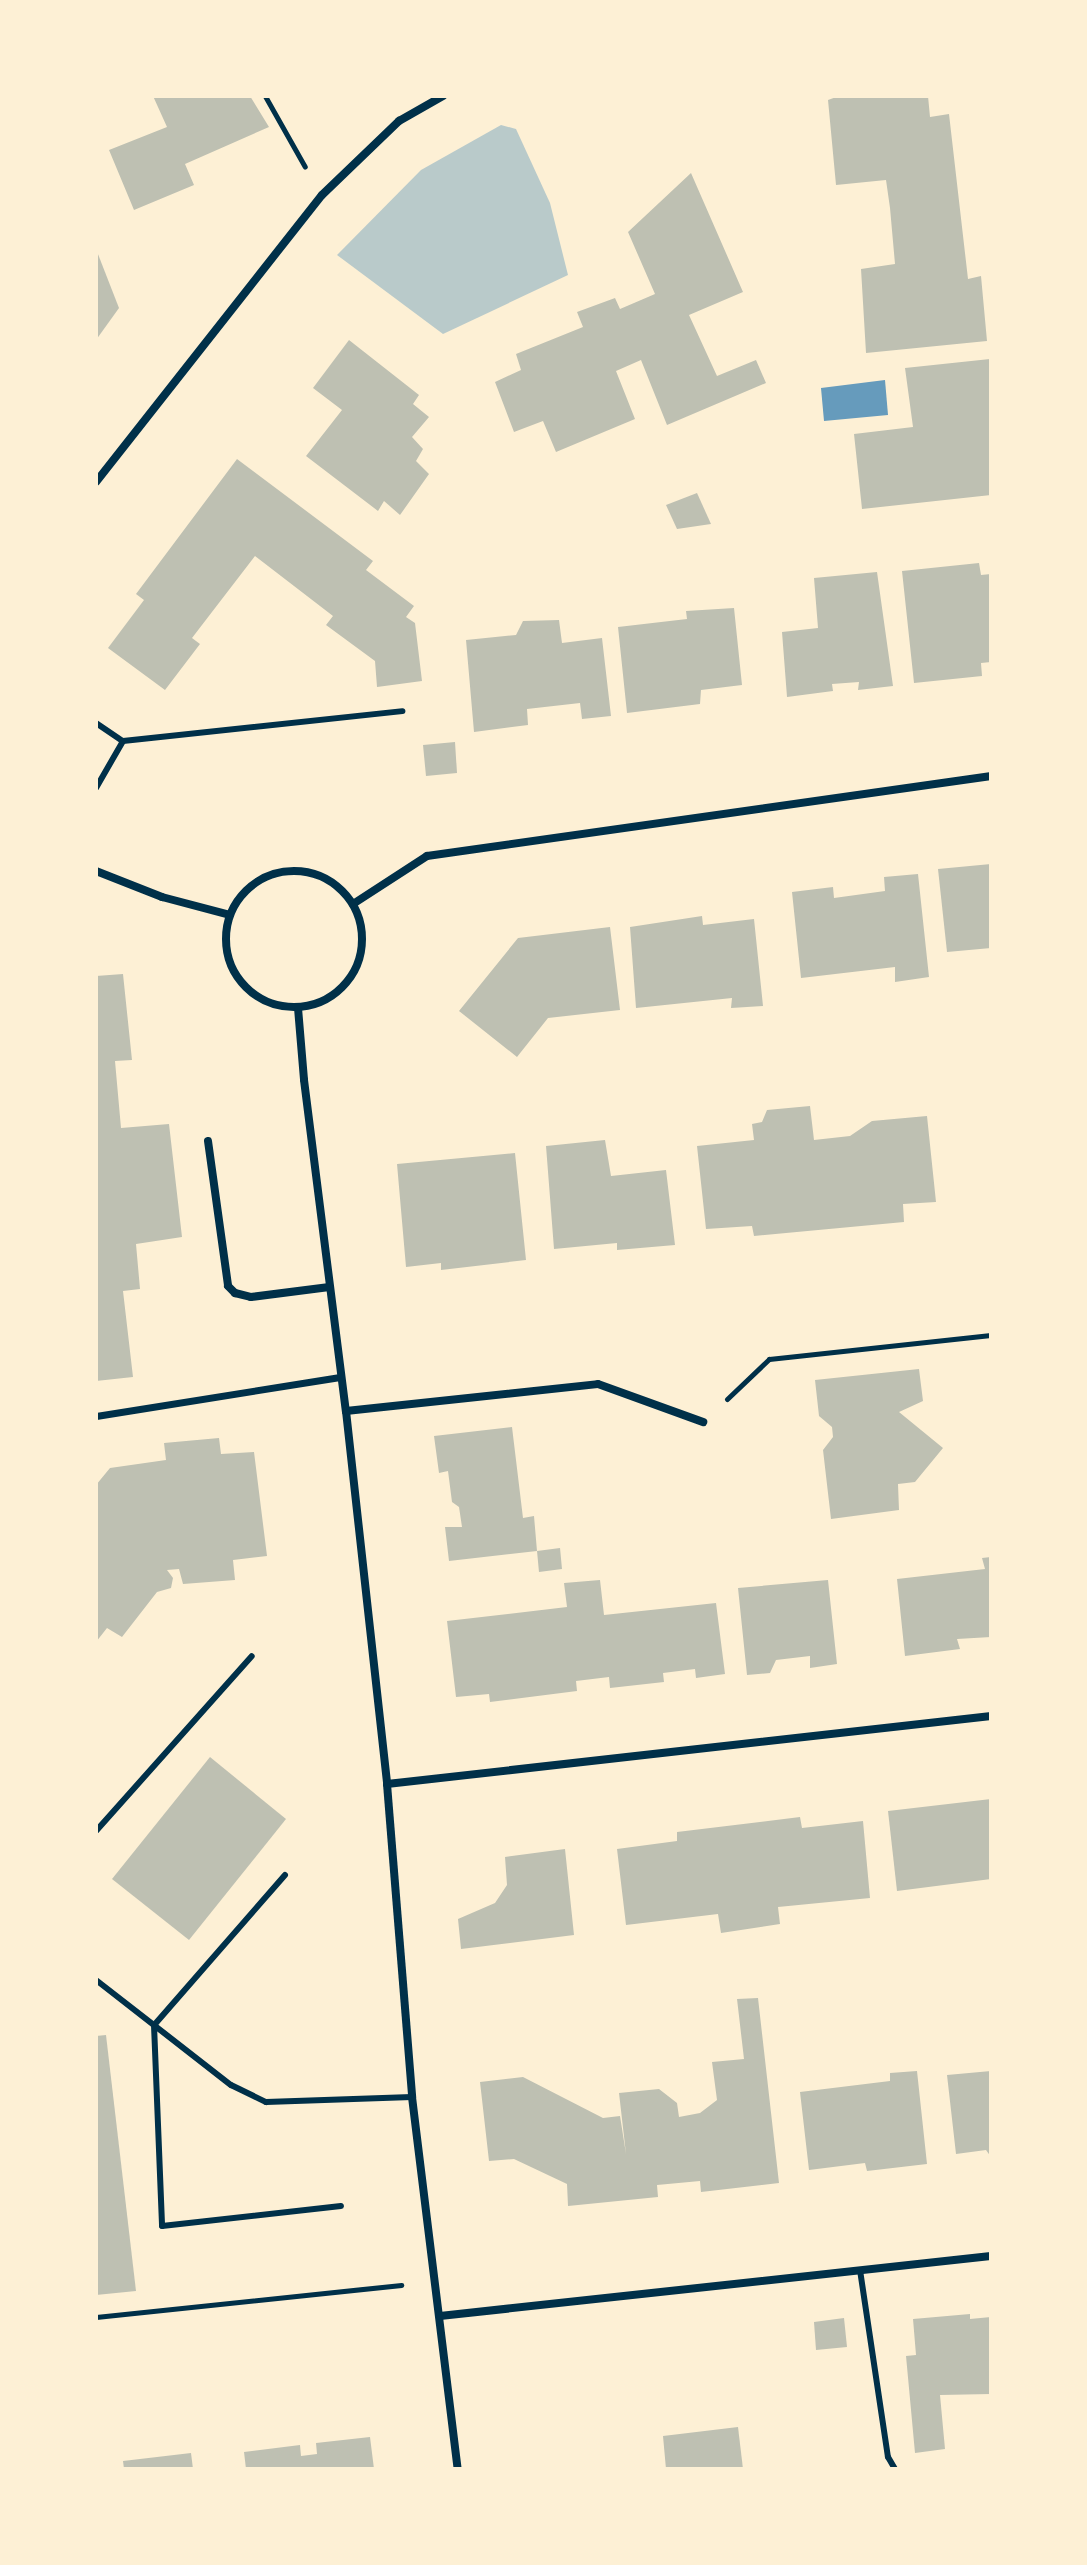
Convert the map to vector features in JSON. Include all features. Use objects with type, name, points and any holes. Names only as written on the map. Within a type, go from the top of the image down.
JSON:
[{"type":"street","points":[[96,482],[322,195],[399,121],[443,96]]},
{"type":"street","points":[[353,904],[427,856],[991,776]]},
{"type":"street","points":[[96,871],[162,897],[230,915]]},
{"type":"street","points":[[299,871],[329,881],[353,904],[361,925],[362,949],[355,971],[341,989],[321,1002],[298,1008],[276,1006],[255,996],[239,980],[229,960],[226,937],[230,915],[241,896],[258,882],[278,874],[299,871]]},
{"type":"street","points":[[298,1008],[387,1784],[412,2097],[458,2469]]},
{"type":"street","points":[[208,1141],[228,1286],[235,1293],[251,1297],[329,1287]]},
{"type":"street","points":[[96,1416],[340,1377]]},
{"type":"street","points":[[346,1411],[598,1384],[703,1422]]},
{"type":"street","points":[[387,1784],[991,1716]]},
{"type":"street","points":[[440,2316],[991,2256]]},
{"type":"lane","points":[[96,723],[123,741],[402,711]]},
{"type":"lane","points":[[96,788],[123,741]]},
{"type":"lane","points":[[96,1831],[252,1656]]},
{"type":"lane","points":[[285,1875],[154,2025],[162,2226],[341,2206]]},
{"type":"lane","points":[[96,1980],[231,2085],[266,2102],[412,2097]]},
{"type":"lane","points":[[860,2270],[888,2457],[895,2469]]},
{"type":"path","points":[[265,96],[322,195]]},
{"type":"path","points":[[703,1422],[769,1359],[991,1335]]},
{"type":"path","points":[[96,2317],[435,2281]]},
{"type":"shaded area","points":[[501,125],[516,129],[550,203],[568,275],[443,334],[337,255],[421,170]]},
{"type":"water","points":[[885,380],[888,415],[824,421],[821,388]]},
{"type":"building","points":[[153,96],[250,96],[269,127],[185,164],[194,185],[134,210],[109,150],[167,127]]},
{"type":"building","points":[[839,96],[928,96],[930,117],[949,114],[968,279],[981,276],[987,341],[866,353],[861,269],[895,264],[890,208],[886,180],[836,185],[828,100]]},
{"type":"building","points":[[691,173],[743,292],[689,315],[717,376],[756,360],[766,383],[667,425],[641,360],[616,371],[635,419],[556,452],[543,421],[514,432],[495,382],[521,370],[516,354],[583,327],[577,312],[615,298],[620,309],[655,294],[628,232]]},
{"type":"building","points":[[96,249],[119,308],[96,340]]},
{"type":"building","points":[[349,340],[419,395],[413,404],[429,417],[412,437],[423,449],[416,461],[429,474],[400,515],[384,501],[378,511],[306,456],[342,410],[313,388]]},
{"type":"building","points":[[990,359],[991,495],[862,509],[854,434],[913,427],[905,368]]},
{"type":"building","points":[[237,459],[373,561],[366,570],[414,606],[406,617],[415,623],[422,681],[377,687],[375,661],[326,625],[333,616],[255,556],[192,638],[200,644],[165,690],[108,648],[144,600],[136,594]]},
{"type":"building","points":[[697,493],[711,524],[677,529],[666,505]]},
{"type":"building","points":[[979,563],[981,575],[991,574],[991,662],[981,663],[982,676],[914,683],[902,571]]},
{"type":"building","points":[[877,572],[893,686],[858,690],[859,682],[832,684],[833,691],[787,697],[782,632],[818,628],[814,578]]},
{"type":"building","points":[[734,608],[742,685],[701,690],[700,704],[627,713],[618,627],[687,619],[686,611]]},
{"type":"building","points":[[559,620],[562,643],[602,638],[611,716],[582,719],[580,703],[527,709],[528,725],[474,732],[466,640],[516,635],[523,621]]},
{"type":"building","points":[[455,742],[457,773],[426,776],[423,745]]},
{"type":"building","points":[[991,864],[991,948],[947,952],[938,869]]},
{"type":"building","points":[[918,874],[929,977],[895,982],[895,967],[801,978],[792,892],[833,887],[834,898],[885,891],[884,877]]},
{"type":"building","points":[[702,916],[703,925],[754,919],[763,1006],[731,1008],[732,998],[636,1008],[630,927]]},
{"type":"building","points":[[610,927],[620,1010],[548,1018],[517,1057],[459,1011],[518,938]]},
{"type":"building","points":[[123,974],[132,1060],[115,1061],[121,1128],[169,1124],[182,1237],[136,1244],[140,1289],[123,1291],[133,1377],[96,1381],[96,976]]},
{"type":"building","points":[[810,1106],[814,1140],[850,1136],[872,1121],[927,1116],[936,1202],[903,1204],[904,1222],[754,1236],[752,1226],[706,1229],[697,1146],[754,1140],[752,1124],[762,1122],[767,1110]]},
{"type":"building","points":[[605,1140],[611,1176],[666,1170],[675,1245],[617,1250],[617,1243],[554,1249],[546,1146]]},
{"type":"building","points":[[515,1153],[526,1260],[441,1270],[441,1263],[406,1267],[397,1164]]},
{"type":"building","points":[[919,1369],[923,1401],[899,1412],[943,1448],[915,1482],[898,1484],[899,1510],[831,1519],[823,1450],[833,1437],[832,1427],[819,1416],[815,1380]]},
{"type":"building","points":[[512,1427],[523,1518],[534,1516],[537,1551],[449,1561],[445,1527],[462,1527],[459,1507],[452,1502],[448,1471],[439,1473],[434,1436]]},
{"type":"building","points":[[219,1438],[221,1454],[254,1452],[267,1556],[233,1560],[235,1580],[183,1584],[179,1569],[167,1570],[173,1578],[171,1588],[157,1592],[122,1637],[107,1628],[96,1642],[96,1485],[110,1468],[166,1460],[164,1443]]},
{"type":"building","points":[[560,1548],[562,1569],[539,1572],[537,1551]]},
{"type":"building","points":[[991,1557],[991,1637],[957,1639],[960,1649],[905,1656],[897,1579],[985,1569],[982,1558]]},
{"type":"building","points":[[600,1580],[604,1615],[716,1603],[725,1674],[696,1678],[695,1669],[663,1673],[664,1682],[610,1688],[609,1677],[576,1681],[577,1691],[490,1702],[489,1694],[456,1697],[447,1621],[567,1607],[564,1583]]},
{"type":"building","points":[[828,1580],[837,1664],[810,1668],[810,1656],[776,1660],[770,1673],[747,1675],[738,1588]]},
{"type":"building","points":[[210,1757],[286,1819],[189,1940],[112,1879]]},
{"type":"building","points":[[991,1799],[991,1879],[897,1891],[888,1811]]},
{"type":"building","points":[[800,1817],[802,1828],[863,1821],[870,1898],[778,1907],[780,1924],[721,1933],[718,1914],[626,1925],[617,1849],[677,1841],[677,1832]]},
{"type":"building","points":[[565,1849],[574,1935],[461,1949],[458,1919],[495,1903],[507,1885],[505,1857]]},
{"type":"building","points":[[758,1998],[779,2183],[701,2192],[700,2181],[657,2185],[658,2197],[568,2206],[567,2184],[514,2159],[489,2161],[480,2082],[523,2077],[603,2118],[620,2116],[626,2154],[619,2093],[659,2089],[677,2103],[679,2117],[700,2113],[717,2100],[712,2062],[744,2059],[737,1999]]},
{"type":"building","points":[[106,2035],[136,2291],[96,2295],[96,2036]]},
{"type":"building","points":[[917,2071],[927,2164],[867,2171],[865,2163],[809,2170],[800,2092],[890,2081],[890,2073]]},
{"type":"building","points":[[991,2071],[991,2157],[986,2150],[956,2154],[947,2075]]},
{"type":"building","points":[[970,2314],[970,2319],[991,2317],[991,2394],[940,2395],[945,2449],[915,2453],[906,2356],[916,2355],[913,2319]]},
{"type":"building","points":[[844,2318],[847,2347],[816,2350],[814,2322]]},
{"type":"building","points":[[738,2427],[743,2469],[666,2469],[663,2436]]},
{"type":"building","points":[[370,2437],[374,2469],[246,2469],[244,2452],[300,2445],[301,2456],[317,2454],[316,2443]]},
{"type":"building","points":[[191,2453],[193,2469],[124,2469],[123,2461]]}]
